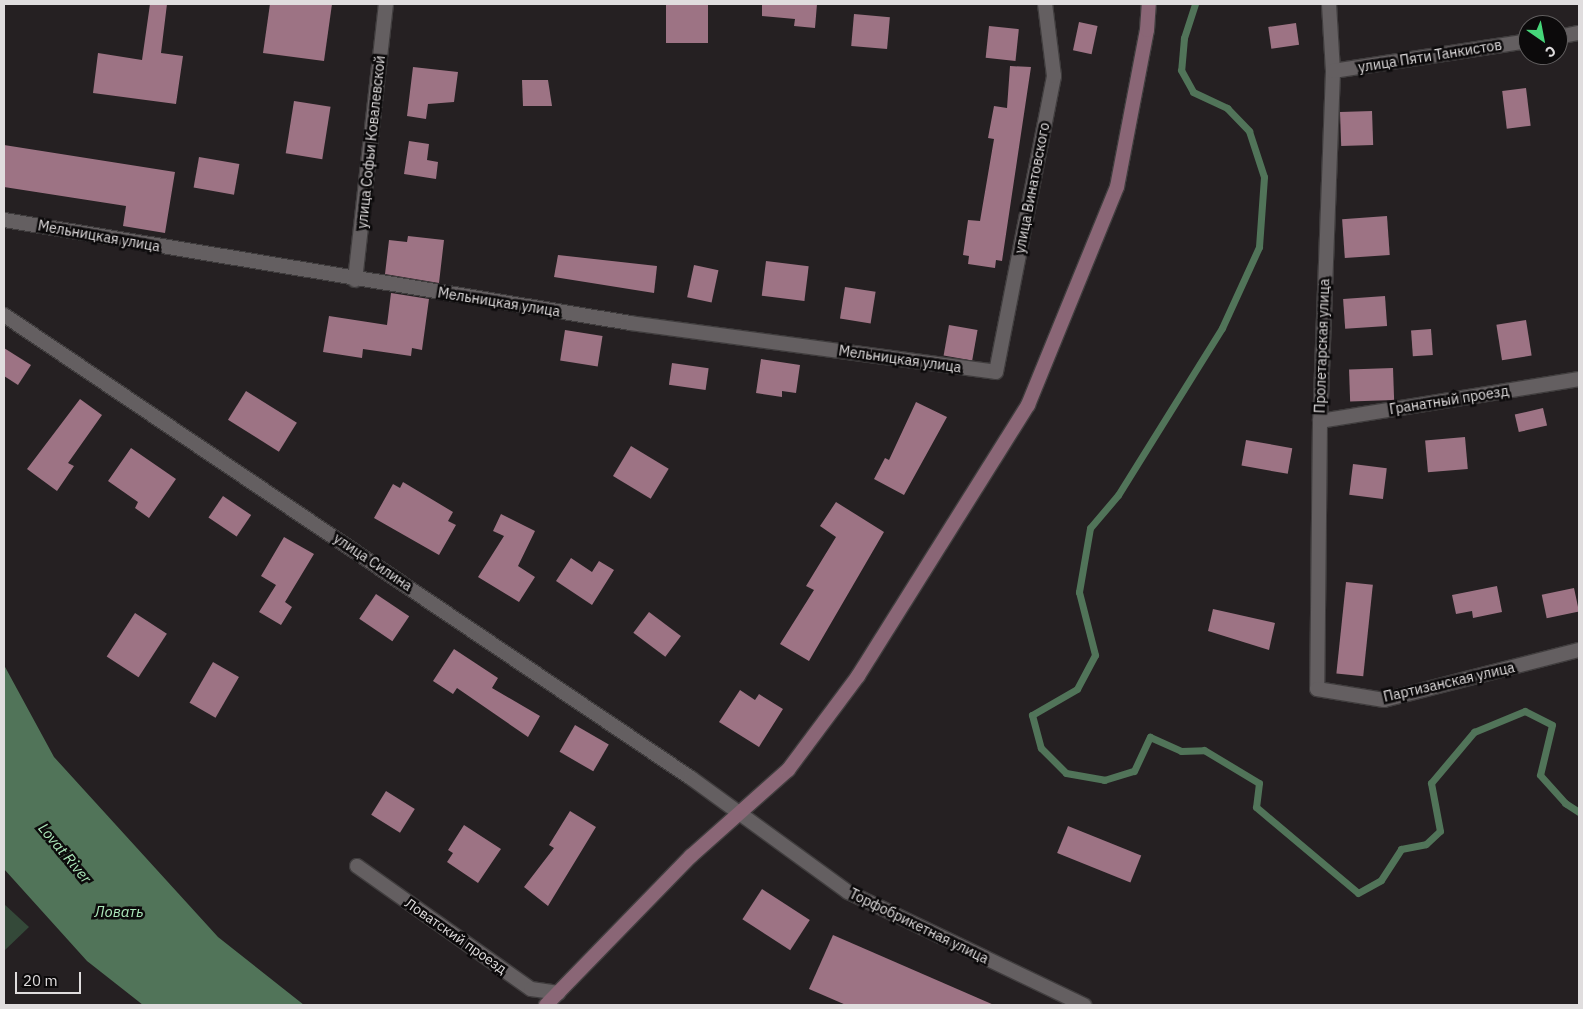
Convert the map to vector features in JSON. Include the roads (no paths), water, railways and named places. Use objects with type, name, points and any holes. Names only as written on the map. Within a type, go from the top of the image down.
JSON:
[{"type":"main road","points":[[546,1005],[691,856],[788,770],[858,676],[1028,405],[1117,187],[1148,30],[1149,4]]},
{"type":"street","name":"улица Софьи Ковалевской","points":[[355,280],[386,4]]},
{"type":"street","name":"улица Винатовского","points":[[996,372],[1054,76],[1045,4]]},
{"type":"street","name":"Пролетарская улица","points":[[1317,688],[1320,421],[1332,71],[1329,4]]},
{"type":"street","name":"улица Пяти Танкистов","points":[[1332,71],[1518,43]]},
{"type":"street","name":"Мельницкая улица","points":[[4,220],[355,280],[996,372]]},
{"type":"street","name":"улица Силина","points":[[4,315],[739,814]]},
{"type":"street","name":"Гранатный проезд","points":[[1320,421],[1579,380]]},
{"type":"street","name":"Партизанская улица","points":[[1317,688],[1384,700],[1579,650]]},
{"type":"street","name":"Торфобрикетная улица","points":[[739,814],[848,892],[1084,1005]]},
{"type":"street","name":"Ловатский проезд","points":[[357,866],[531,989],[559,993]]},
{"type":"water","name":"Ловать","points":[[4,665],[54,757],[218,937],[304,1005],[143,1005],[87,961],[4,869]]},
{"type":"waterway","points":[[1195,4],[1184,38],[1181,70],[1193,92],[1227,108],[1249,131],[1264,177],[1259,247],[1222,328],[1118,495],[1090,528],[1079,592],[1095,655],[1077,689],[1032,715],[1041,748],[1066,773],[1104,780],[1134,771],[1150,737],[1181,751],[1204,750],[1259,783],[1256,807],[1358,893],[1381,880],[1401,849],[1426,844],[1440,831],[1431,783],[1474,732],[1525,711],[1552,725],[1540,775],[1565,803],[1579,812]]},
{"type":"water label","name":"Lovat River","points":[[65,853]]}]
